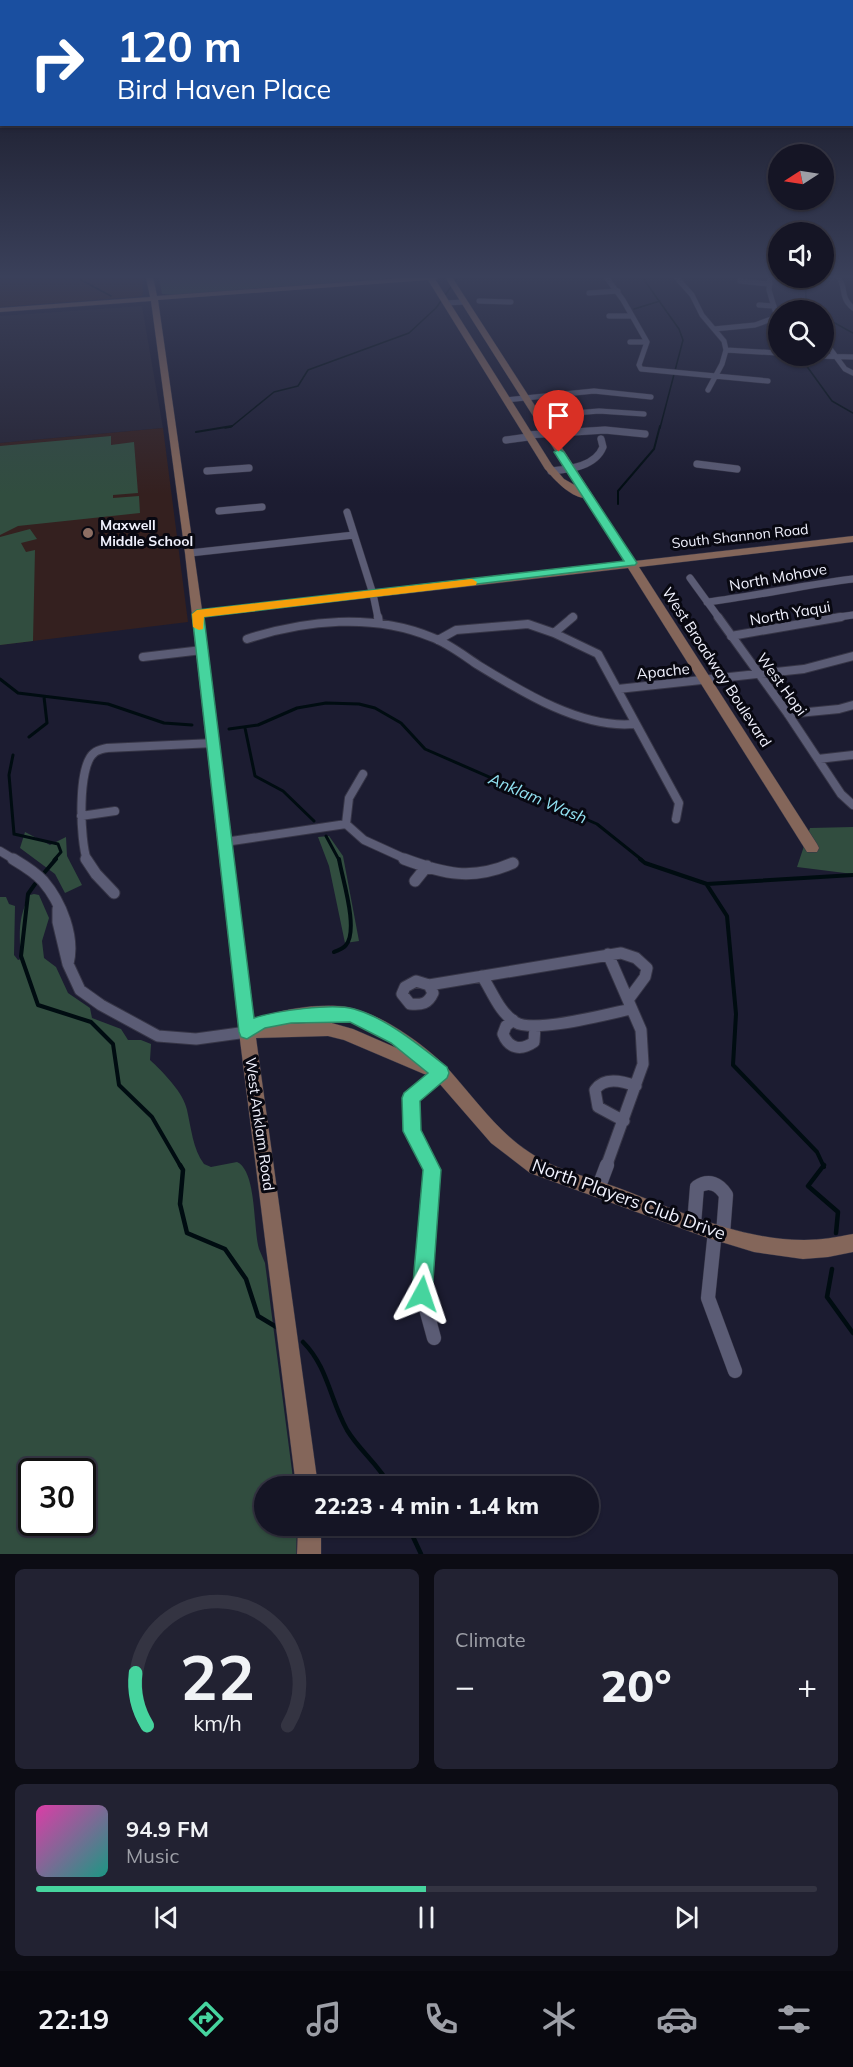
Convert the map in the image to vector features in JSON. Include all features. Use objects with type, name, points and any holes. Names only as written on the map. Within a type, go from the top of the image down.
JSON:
[{"type":"street","name":"West Anklam Road","points":[[160,350],[190,553],[247,1032],[306,1476]]},
{"type":"street","name":"West Broadway Boulevard","points":[[475,350],[551,471],[593,505]]},
{"type":"street","name":"West Broadway Boulevard","points":[[495,350],[812,848]]},
{"type":"street","points":[[644,350],[639,365],[640,370],[768,381]]},
{"type":"street","points":[[708,390],[726,350],[768,352]]},
{"type":"street","points":[[835,356],[853,357]]},
{"type":"street","points":[[835,356],[845,369],[853,373]]},
{"type":"street","points":[[506,400],[594,391],[651,397]]},
{"type":"street","points":[[538,416],[599,411],[644,414]]},
{"type":"street","points":[[505,438],[605,430],[645,434]]},
{"type":"street","points":[[551,471],[586,465],[598,455],[603,444],[601,439]]},
{"type":"street","points":[[697,464],[737,469]]},
{"type":"street","points":[[207,471],[249,468]]},
{"type":"street","points":[[219,511],[262,507]]},
{"type":"street","points":[[347,512],[373,594],[379,623]]},
{"type":"street","points":[[190,553],[354,536]]},
{"type":"street","name":"South Shannon Road","points":[[197,614],[853,539]]},
{"type":"street","name":"West Hopi","points":[[690,578],[788,714],[840,794],[853,805]]},
{"type":"street","name":"North Mohave","points":[[707,602],[756,596],[795,586],[853,579]]},
{"type":"street","name":"North Yaqui","points":[[731,636],[771,632],[824,619],[853,615]]},
{"type":"street","points":[[554,633],[573,617]]},
{"type":"street","points":[[247,639],[270,630],[344,622],[379,623],[406,628],[438,640],[485,669],[582,719],[613,726],[634,724]]},
{"type":"street","points":[[438,640],[456,630],[528,624],[554,633],[598,654],[634,724],[679,803],[676,819]]},
{"type":"street","points":[[143,657],[202,650]]},
{"type":"street","name":"Apache","points":[[618,689],[804,669],[853,656]]},
{"type":"street","points":[[788,714],[839,709],[853,705]]},
{"type":"street","points":[[114,893],[92,870],[83,847],[81,816],[87,762],[91,751],[106,748],[213,742]]},
{"type":"street","points":[[818,759],[853,755]]},
{"type":"street","points":[[363,774],[350,791],[345,809],[346,824],[366,842],[427,866],[464,875],[495,871],[513,863]]},
{"type":"street","points":[[81,816],[115,811]]},
{"type":"street","points":[[225,842],[346,824]]},
{"type":"street","points":[[0,851],[44,882],[58,909],[58,922],[68,964],[80,990],[101,1005],[158,1036],[196,1039],[247,1032]]},
{"type":"street","points":[[415,880],[427,866]]},
{"type":"street","points":[[429,986],[483,976],[621,952],[636,958],[646,968],[645,977],[630,1004],[535,1026],[520,1025],[513,1020],[483,976]]},
{"type":"street","points":[[598,1189],[624,1121],[642,1062],[641,1030],[608,954]]},
{"type":"street","points":[[513,1020],[506,1026],[503,1034],[506,1043],[515,1048],[526,1048],[534,1042],[535,1026]]},
{"type":"street","name":"North Players Club Drive","points":[[247,1032],[328,1029],[347,1034],[441,1073],[500,1142],[519,1158],[537,1167],[719,1233],[763,1246],[802,1250],[851,1247]]},
{"type":"street","points":[[434,1338],[422,1294],[432,1170],[412,1131],[411,1098],[441,1073]]},
{"type":"street","points":[[624,1121],[598,1107],[596,1089],[600,1084],[612,1079],[636,1086]]},
{"type":"street","points":[[694,1224],[697,1187],[701,1184],[713,1183],[719,1186],[726,1195],[708,1298],[735,1371]]},
{"type":"street","points":[[309,1554],[310,1536]]},
{"type":"shaded area","points":[[0,350],[149,350],[163,428],[0,443]]},
{"type":"shaded area","name":"Maxwell Middle School","points":[[163,428],[188,622],[0,645],[0,443]]},
{"type":"green space","points":[[111,436],[111,445],[134,442],[138,493],[113,495],[113,498],[139,496],[140,513],[18,526],[0,535],[0,446]]},
{"type":"green space","points":[[30,529],[37,539],[21,543],[26,552],[35,550],[33,641],[0,645],[0,537]]},
{"type":"green space","points":[[853,827],[853,874],[797,867],[810,828]]},
{"type":"green space","points":[[25,832],[50,845],[66,837],[67,856],[82,885],[65,893],[55,874],[20,848]]},
{"type":"green space","points":[[329,836],[343,856],[359,941],[345,943],[329,866],[318,837]]},
{"type":"green space","points":[[30,895],[39,895],[49,918],[42,941],[44,958],[56,967],[68,993],[90,1008],[92,1018],[121,1029],[128,1040],[141,1040],[151,1044],[150,1060],[182,1097],[195,1145],[204,1164],[211,1167],[237,1162],[248,1177],[257,1240],[265,1263],[293,1476],[254,1476],[254,1536],[297,1536],[296,1554],[0,1554],[0,897],[6,897],[9,904],[15,906],[14,955],[18,960],[21,959],[21,918]]},
{"type":"waterway","points":[[225,428],[231,427],[274,392],[298,386],[308,370],[364,350]]},
{"type":"waterway","points":[[660,428],[681,350]]},
{"type":"waterway","points":[[807,366],[832,401],[853,413]]},
{"type":"waterway","points":[[196,432],[232,426]]},
{"type":"waterway","points":[[618,504],[618,491],[654,449],[660,426]]},
{"type":"waterway","name":"Anklam Wash","points":[[0,679],[18,693],[108,704],[164,723],[192,725]]},
{"type":"waterway","points":[[29,737],[47,723],[44,697]]},
{"type":"waterway","name":"Anklam Wash","points":[[229,729],[258,725],[297,708],[326,703],[359,704],[375,708],[401,723],[425,749],[597,824],[642,860]]},
{"type":"waterway","points":[[245,728],[255,776],[283,791],[314,821]]},
{"type":"waterway","points":[[13,755],[9,775],[14,834],[58,844],[61,852],[54,860]]},
{"type":"waterway","points":[[326,836],[339,860]]},
{"type":"waterway","points":[[44,873],[56,859]]},
{"type":"waterway","points":[[334,952],[346,945],[351,927],[339,859]]},
{"type":"waterway","name":"Anklam Wash","points":[[640,859],[645,863],[707,884],[853,875]]},
{"type":"waterway","points":[[35,884],[28,894],[21,956],[38,1005],[91,1022],[113,1044],[119,1085],[152,1117],[181,1167]]},
{"type":"waterway","points":[[707,885],[727,916],[736,1014],[733,1065],[817,1152],[823,1166]]},
{"type":"waterway","points":[[180,1165],[183,1170],[180,1204],[187,1233],[225,1249],[246,1279],[258,1316],[278,1328]]},
{"type":"waterway","points":[[823,1166],[808,1186],[838,1212],[836,1233]]},
{"type":"waterway","points":[[832,1269],[827,1297],[853,1333]]},
{"type":"waterway","points":[[303,1342],[318,1362],[347,1430],[383,1476]]},
{"type":"waterway","points":[[413,1536],[421,1554]]},
{"type":"slow traffic","points":[[199,627],[197,614],[472,582]]},
{"type":"place","name":"Maxwell Middle School","points":[[88,533]]},
{"type":"route","points":[[422,1294],[432,1170],[412,1131],[411,1098],[441,1073],[397,1038],[352,1015],[291,1016],[260,1023],[247,1032],[236,921],[197,614],[631,563],[559,452]]}]
